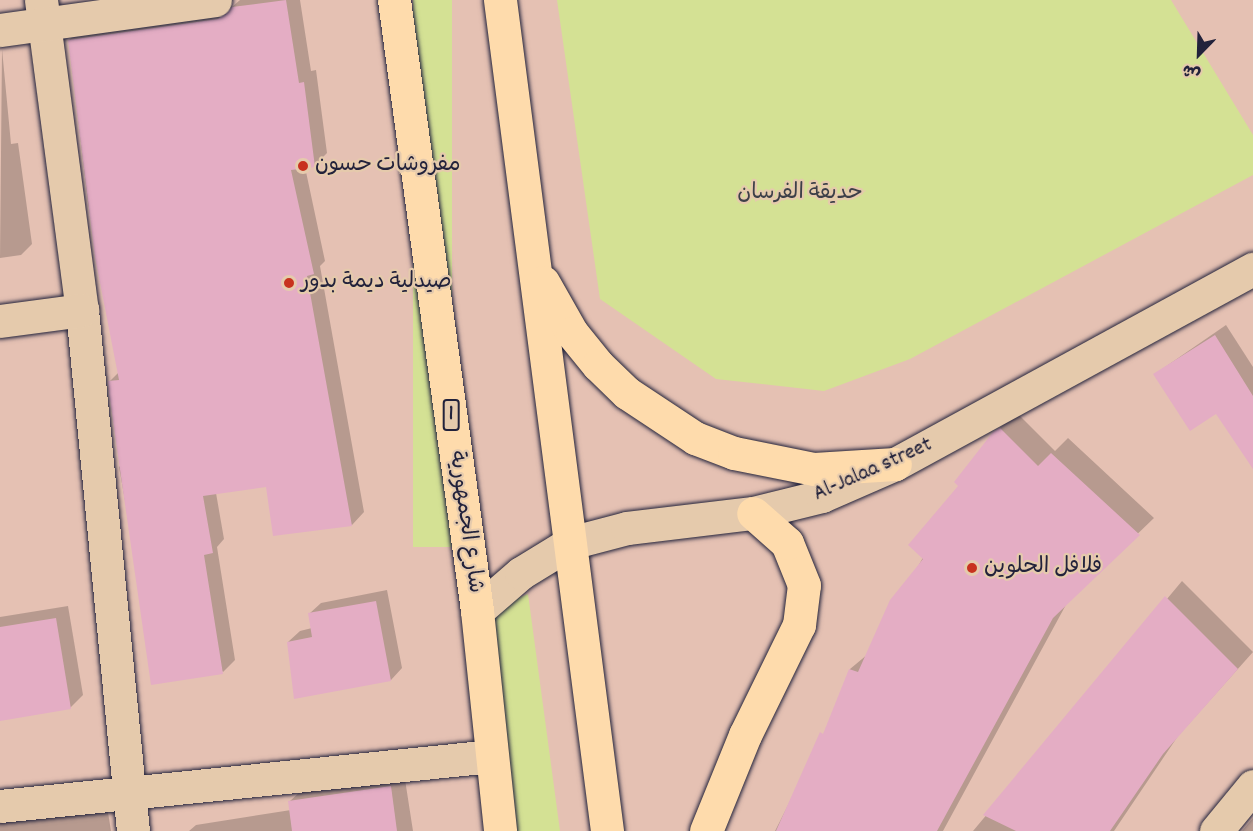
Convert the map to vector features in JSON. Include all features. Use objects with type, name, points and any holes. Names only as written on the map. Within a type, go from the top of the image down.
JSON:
[{"type":"main road","name":"شارع الجمهورية","points":[[394,0],[477,611],[490,756],[500,831]]},
{"type":"main road","points":[[501,0],[607,831]]},
{"type":"main road","points":[[534,261],[572,333],[598,365],[627,393],[687,433],[734,453],[773,464],[814,469],[895,464]]},
{"type":"main road","points":[[706,831],[745,735],[799,625],[804,585],[787,543],[753,513]]},
{"type":"street","points":[[0,30],[43,12],[215,0]]},
{"type":"street","points":[[43,12],[82,310],[127,793],[133,831]]},
{"type":"street","name":"Al-Jalaa street","points":[[477,611],[521,573],[570,543],[627,528],[753,513],[822,496],[895,464],[1253,269]]},
{"type":"street","points":[[0,321],[82,310]]},
{"type":"street","points":[[0,806],[490,756]]},
{"type":"street","points":[[1215,831],[1253,786]]},
{"type":"green space","points":[[413,0],[452,0],[452,547],[413,547]]},
{"type":"green space","name":"حديقة الفرسان","points":[[557,0],[1171,0],[1253,135],[1253,175],[910,359],[824,391],[716,379],[600,299]]},
{"type":"green space","points":[[528,594],[560,831],[517,831],[490,626],[502,604]]},
{"type":"building","points":[[286,0],[299,83],[304,82],[315,167],[291,170],[314,274],[307,276],[352,526],[273,536],[266,487],[203,496],[213,553],[204,555],[223,674],[151,685],[109,393],[108,381],[119,380],[95,257],[68,40],[218,19],[232,7]]},
{"type":"building","points":[[1215,335],[1253,396],[1253,469],[1216,414],[1190,431],[1153,374]]},
{"type":"building","points":[[1000,428],[1038,466],[1051,453],[1140,535],[1053,618],[937,831],[776,831],[820,732],[823,734],[849,669],[858,672],[890,600],[923,559],[908,545],[958,486],[954,482],[993,432]]},
{"type":"building","points":[[1165,596],[1238,669],[1163,754],[1110,831],[1016,831],[983,815]]},
{"type":"building","points":[[376,601],[391,681],[294,699],[287,642],[312,637],[308,613]]},
{"type":"building","points":[[56,618],[71,709],[0,721],[0,627]]},
{"type":"building","points":[[391,786],[397,831],[292,831],[288,801]]},
{"type":"place","name":"مفروشات حسون","points":[[303,166]]},
{"type":"place","name":"صيدلية ديمة بدور","points":[[289,283]]},
{"type":"place","name":"فلافل الحلوين","points":[[972,568]]}]
